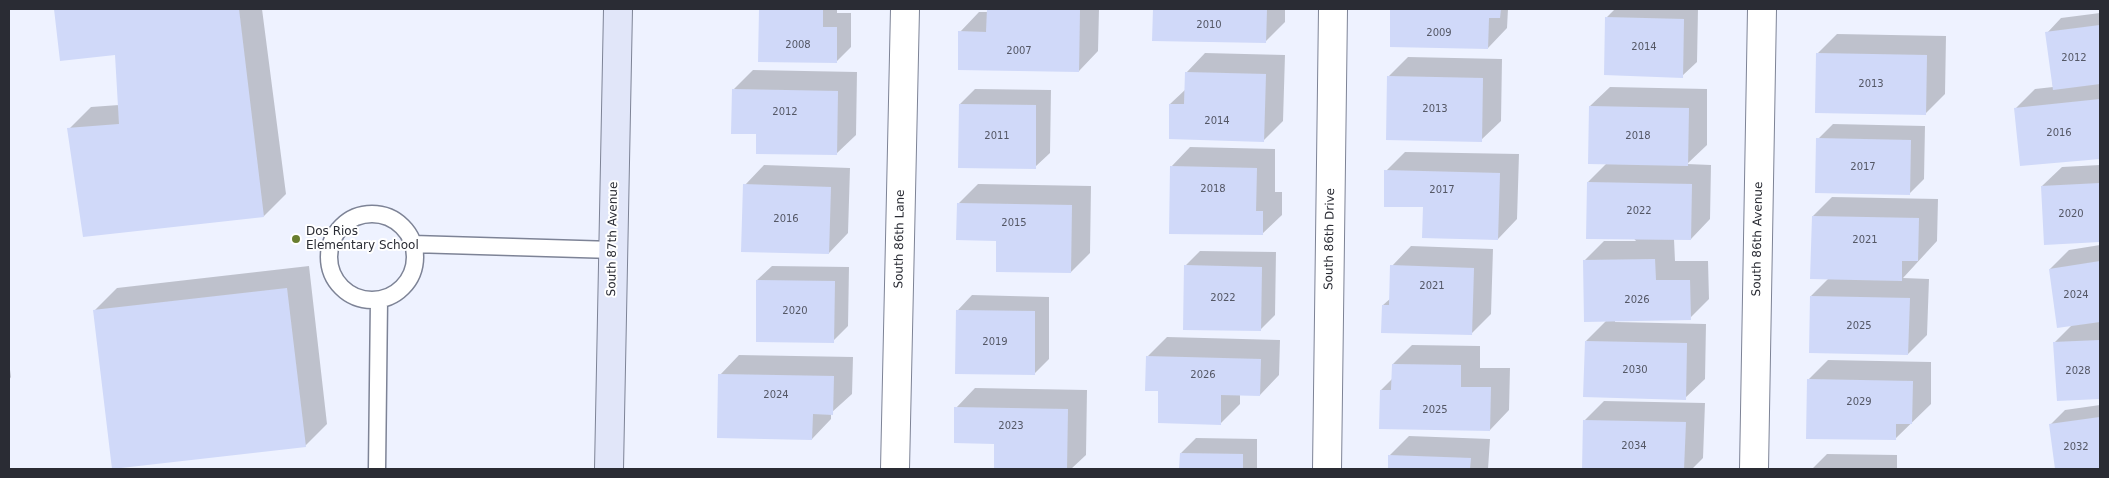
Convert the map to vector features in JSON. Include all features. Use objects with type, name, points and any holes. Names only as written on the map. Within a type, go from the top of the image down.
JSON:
[{"type":"street","name":"South 87th Avenue","points":[[609,469],[618,9]]},
{"type":"street","name":"South 86th Lane","points":[[895,469],[904,9]]},
{"type":"street","name":"South 86th Drive","points":[[1327,469],[1333,9]]},
{"type":"street","name":"South 86th Avenue","points":[[1754,469],[1762,9]]},
{"type":"lane","points":[[368,215],[382,215],[394,220],[406,230],[413,244],[415,258],[412,273],[405,286],[393,295],[379,300],[364,299],[350,295],[340,286],[333,275],[329,261],[330,248],[335,236],[344,225],[355,218],[368,215]]},
{"type":"lane","points":[[413,244],[613,250]]},
{"type":"lane","points":[[377,469],[379,300]]},
{"type":"building","points":[[54,9],[239,9],[264,217],[83,237],[67,128],[119,124],[115,55],[60,61]]},
{"type":"building","points":[[759,9],[823,9],[823,27],[837,27],[837,63],[758,62]]},
{"type":"building","points":[[987,9],[1080,9],[1079,72],[958,70],[958,31],[986,32]]},
{"type":"building","points":[[1153,9],[1267,9],[1266,43],[1152,41]]},
{"type":"building","points":[[1390,9],[1501,9],[1500,18],[1489,18],[1488,49],[1390,47]]},
{"type":"building","points":[[1605,17],[1684,19],[1683,78],[1604,75]]},
{"type":"building","points":[[2100,25],[2100,84],[2053,90],[2045,32]]},
{"type":"building","points":[[1816,53],[1927,55],[1926,115],[1815,113]]},
{"type":"building","points":[[1185,72],[1266,74],[1264,142],[1169,139],[1169,104],[1184,104]]},
{"type":"building","points":[[1387,76],[1483,78],[1482,142],[1386,140]]},
{"type":"building","points":[[732,89],[838,91],[837,155],[756,154],[756,134],[731,134]]},
{"type":"building","points":[[2100,99],[2100,159],[2020,166],[2014,108]]},
{"type":"building","points":[[959,104],[1036,105],[1036,169],[958,168]]},
{"type":"building","points":[[1589,106],[1689,108],[1688,166],[1588,164]]},
{"type":"building","points":[[1816,138],[1911,140],[1910,195],[1815,193]]},
{"type":"building","points":[[1170,166],[1257,168],[1256,211],[1263,211],[1263,235],[1169,234]]},
{"type":"building","points":[[1384,170],[1500,173],[1498,240],[1422,238],[1423,207],[1384,207]]},
{"type":"building","points":[[1587,182],[1692,184],[1691,240],[1586,239]]},
{"type":"building","points":[[2100,183],[2100,242],[2044,245],[2041,186]]},
{"type":"building","points":[[743,184],[831,187],[829,254],[741,252]]},
{"type":"building","points":[[957,203],[1072,205],[1071,273],[996,272],[996,241],[956,240]]},
{"type":"building","points":[[1812,216],[1919,218],[1918,261],[1902,261],[1902,281],[1810,279]]},
{"type":"building","points":[[1655,259],[1656,280],[1690,280],[1691,320],[1584,322],[1583,260]]},
{"type":"building","points":[[2100,261],[2100,322],[2057,328],[2049,269]]},
{"type":"building","points":[[1184,265],[1262,267],[1261,331],[1183,330]]},
{"type":"building","points":[[1390,265],[1474,268],[1472,335],[1381,333],[1382,305],[1389,305]]},
{"type":"building","points":[[756,280],[835,281],[834,343],[756,342]]},
{"type":"building","points":[[287,288],[306,447],[112,469],[93,310]]},
{"type":"building","points":[[1810,296],[1910,298],[1908,355],[1809,353]]},
{"type":"building","points":[[956,310],[1035,311],[1035,375],[955,374]]},
{"type":"building","points":[[2100,340],[2100,399],[2057,401],[2053,342]]},
{"type":"building","points":[[1585,341],[1687,343],[1686,400],[1583,397]]},
{"type":"building","points":[[1146,356],[1261,359],[1260,396],[1221,395],[1221,425],[1158,423],[1158,391],[1145,391]]},
{"type":"building","points":[[1392,364],[1461,365],[1461,387],[1491,387],[1490,431],[1379,429],[1380,390],[1391,390]]},
{"type":"building","points":[[718,374],[834,376],[833,415],[813,414],[812,440],[717,438]]},
{"type":"building","points":[[1807,379],[1913,381],[1912,424],[1896,424],[1896,440],[1806,439]]},
{"type":"building","points":[[954,407],[1068,409],[1067,469],[994,469],[994,444],[954,443]]},
{"type":"building","points":[[2100,417],[2100,469],[2055,469],[2049,424]]},
{"type":"building","points":[[1583,420],[1686,422],[1684,469],[1582,469]]},
{"type":"building","points":[[1180,453],[1243,454],[1243,469],[1179,469]]},
{"type":"building","points":[[1388,455],[1471,458],[1470,469],[1388,469]]},
{"type":"place","name":"Dos Rios Elementary School","points":[[296,239]]}]
